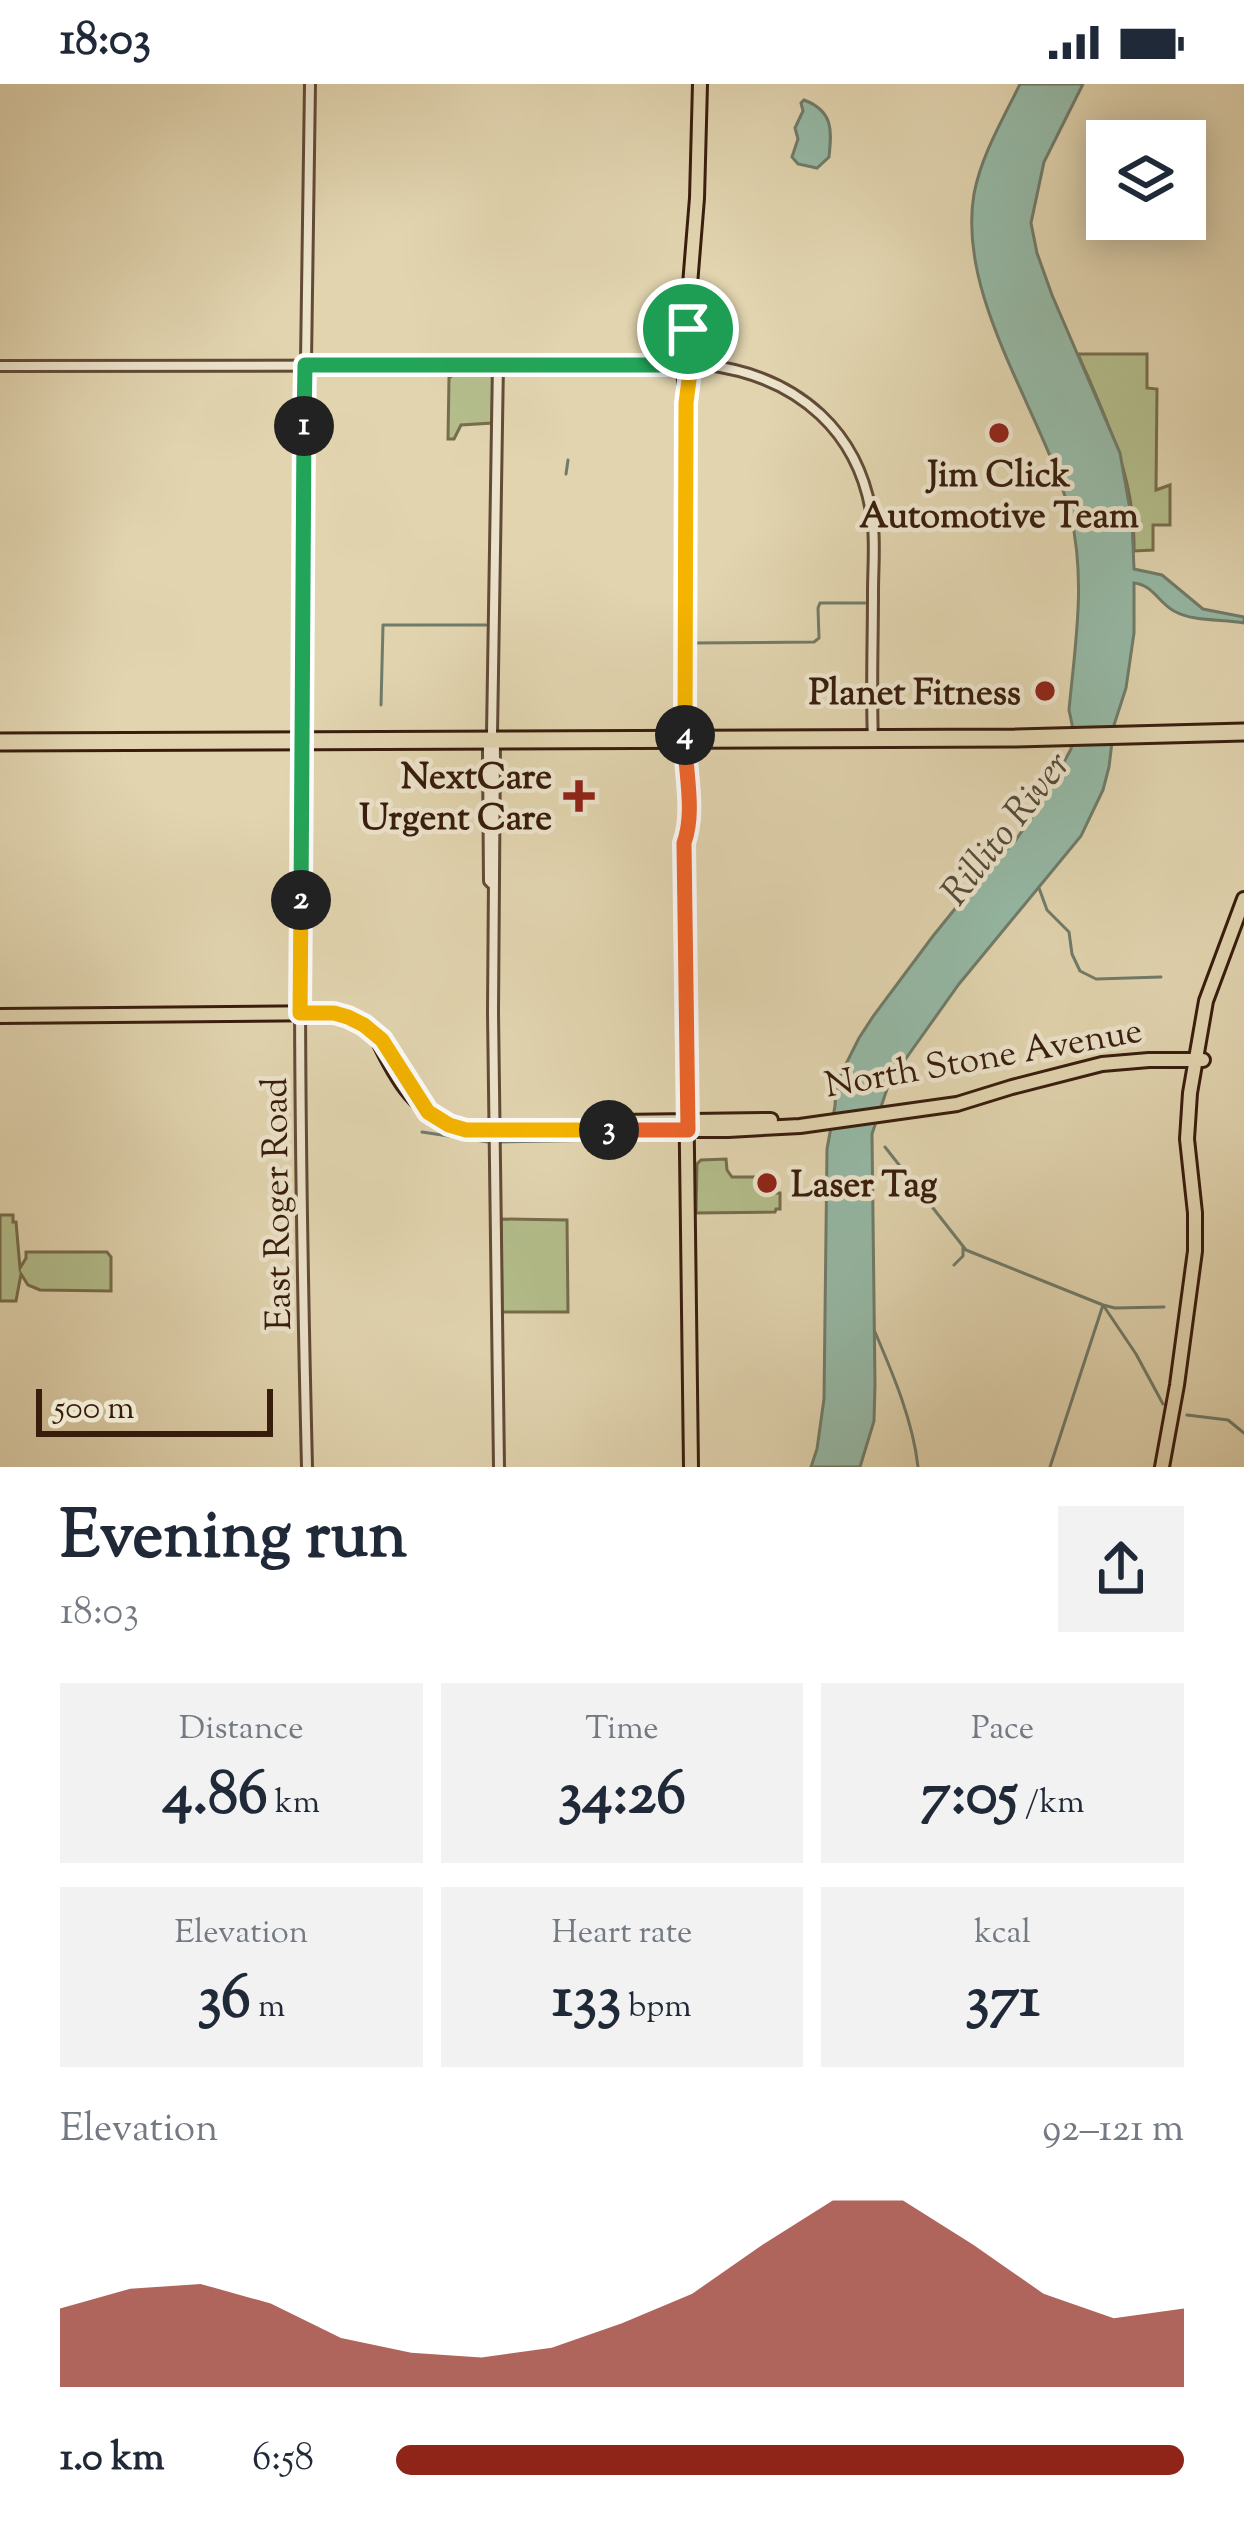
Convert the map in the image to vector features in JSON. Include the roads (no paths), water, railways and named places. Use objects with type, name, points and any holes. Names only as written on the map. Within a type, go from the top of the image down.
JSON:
[{"type":"highway","points":[[1116,741],[1144,735],[1244,732]]},
{"type":"highway","points":[[873,742],[1013,745],[1064,739]]},
{"type":"highway","points":[[0,746],[492,742],[542,749],[1064,739],[1244,742]]},
{"type":"highway","points":[[303,746],[369,749],[430,740],[684,744]]},
{"type":"main road","points":[[691,1467],[680,754],[684,744],[688,329],[700,84]]},
{"type":"main road","points":[[1166,1467],[1199,1237],[1187,1139],[1208,1010],[1244,899]]},
{"type":"main road","points":[[1208,1010],[1244,922]]},
{"type":"main road","name":"North Stone Avenue","points":[[0,1016],[334,1013],[376,1035],[421,1108],[466,1130],[558,1129],[590,1123],[746,1129],[957,1105],[1102,1064],[1199,1057]]},
{"type":"main road","points":[[1166,1467],[1198,1280],[1194,1120],[1199,1057]]},
{"type":"street","name":"East Roger Road","points":[[307,1467],[299,1127],[310,84]]},
{"type":"street","points":[[498,363],[491,820],[500,1467]]},
{"type":"street","points":[[0,366],[687,364],[740,370],[773,382],[832,425],[857,464],[867,495],[873,530],[873,742]]},
{"type":"waterway","points":[[566,474],[568,460]]},
{"type":"waterway","points":[[693,643],[814,642],[819,638],[820,603],[865,603]]},
{"type":"waterway","points":[[381,705],[383,625],[486,625]]},
{"type":"waterway","points":[[1039,888],[1047,910],[1069,932],[1080,971],[1096,979],[1161,977]]},
{"type":"waterway","points":[[422,1132],[488,1142]]},
{"type":"waterway","points":[[615,1139],[676,1139]]},
{"type":"waterway","points":[[500,1142],[608,1140]]},
{"type":"waterway","points":[[885,1147],[966,1250],[1103,1305],[1163,1404]]},
{"type":"waterway","points":[[954,1265],[963,1256],[963,1247]]},
{"type":"waterway","points":[[1050,1467],[1103,1305],[1164,1307]]},
{"type":"waterway","points":[[875,1332],[907,1415],[918,1467]]},
{"type":"waterway","points":[[1187,1415],[1228,1420],[1244,1433]]},
{"type":"place","name":"Jim Click Automotive Team","points":[[999,433]]},
{"type":"place","name":"Planet Fitness","points":[[1045,691]]},
{"type":"place","name":"NextCare Urgent Care","points":[[579,796]]},
{"type":"place","name":"Laser Tag","points":[[767,1183]]},
{"type":"water label","name":"Rillito River","points":[[1004,827]]}]
